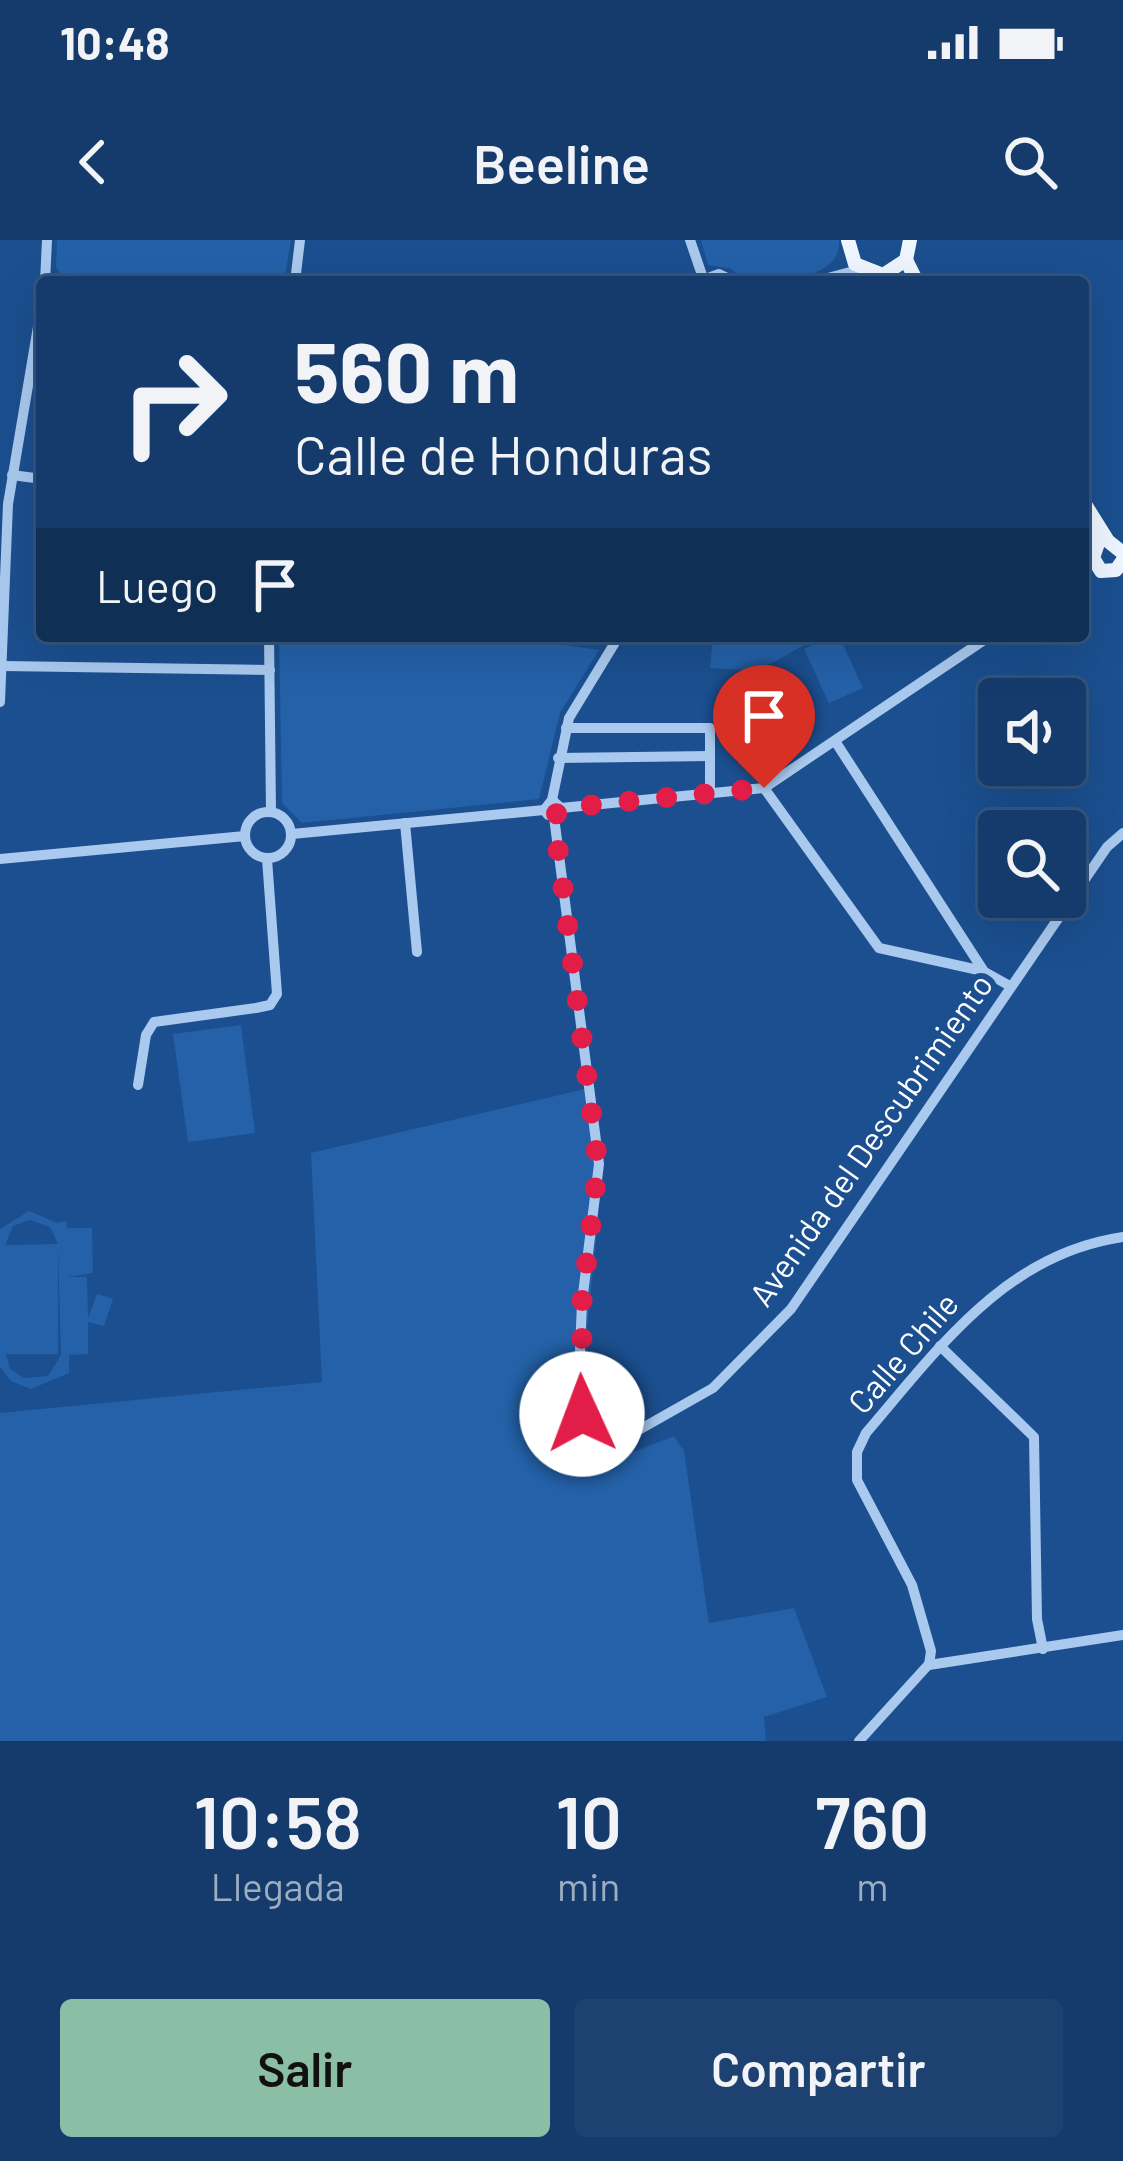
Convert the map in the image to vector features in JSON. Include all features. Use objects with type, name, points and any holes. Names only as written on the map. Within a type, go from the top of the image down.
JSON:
[{"type":"main road","points":[[898,276],[910,240]]},
{"type":"main road","points":[[848,246],[861,269],[892,276]]},
{"type":"main road","points":[[906,260],[914,276]]},
{"type":"main road","points":[[1089,517],[1100,547],[1095,566],[1118,563]]},
{"type":"main road","points":[[1089,529],[1118,563],[1123,585]]},
{"type":"street","points":[[45,276],[47,240]]},
{"type":"street","points":[[296,276],[300,240]]},
{"type":"street","points":[[690,240],[700,276]]},
{"type":"street","points":[[832,276],[848,246]]},
{"type":"street","points":[[832,276],[861,269]]},
{"type":"street","points":[[0,702],[12,475],[36,337]]},
{"type":"street","points":[[12,475],[36,478]]},
{"type":"street","points":[[1089,563],[1100,547]]},
{"type":"street","points":[[269,642],[272,812]]},
{"type":"street","points":[[553,809],[566,728],[616,642]]},
{"type":"street","points":[[292,834],[764,788],[981,642]]},
{"type":"street","points":[[3,667],[270,670]]},
{"type":"street","points":[[566,728],[710,728],[710,794]]},
{"type":"street","points":[[835,741],[983,970]]},
{"type":"street","points":[[558,758],[710,757]]},
{"type":"street","points":[[764,788],[879,948],[983,970],[1010,986]]},
{"type":"street","name":"Avenida del Descubrimiento","points":[[553,809],[598,1164],[582,1302],[578,1402],[582,1414],[604,1426],[637,1431],[713,1388],[760,1343],[826,1263],[1010,986],[1107,847],[1123,833]]},
{"type":"street","points":[[272,812],[286,819],[292,834],[282,854],[267,859],[254,854],[245,836],[252,818],[272,812]]},
{"type":"street","points":[[405,823],[417,952]]},
{"type":"street","points":[[0,859],[245,836]]},
{"type":"street","points":[[138,1085],[146,1035],[154,1022],[270,1005],[277,994],[267,859]]},
{"type":"street","name":"Calle Chile","points":[[934,1658],[912,1585],[861,1490],[856,1460],[866,1433],[940,1346],[1023,1270],[1082,1243],[1123,1237]]},
{"type":"street","points":[[940,1346],[1034,1437],[1036,1619],[1043,1649]]},
{"type":"street","points":[[859,1741],[934,1658],[1043,1649],[1123,1635]]},
{"type":"shaded area","points":[[57,240],[291,240],[285,276],[62,276],[56,267]]},
{"type":"shaded area","points":[[701,240],[839,240],[830,263],[805,276],[739,276],[731,269],[708,265]]},
{"type":"shaded area","points":[[279,642],[545,642],[599,650],[560,713],[539,799],[302,823],[282,803]]},
{"type":"shaded area","points":[[712,642],[810,642],[757,671],[710,668]]},
{"type":"shaded area","points":[[819,642],[842,642],[863,688],[829,703],[804,649]]},
{"type":"shaded area","points":[[241,1025],[255,1133],[188,1142],[173,1034]]},
{"type":"shaded area","points":[[594,1087],[597,1230],[572,1476],[674,1436],[684,1451],[709,1623],[794,1608],[827,1697],[764,1717],[766,1741],[0,1741],[0,1413],[322,1382],[311,1153]]},
{"type":"shaded area","points":[[29,1211],[57,1223],[66,1221],[67,1228],[92,1228],[93,1273],[67,1277],[87,1277],[88,1318],[97,1294],[113,1299],[104,1326],[88,1322],[88,1354],[69,1355],[69,1373],[31,1389],[11,1381],[0,1367],[0,1229]],"holes":[[[30,1220],[50,1227],[58,1244],[5,1245],[13,1226]],[[58,1247],[61,1355],[48,1376],[24,1378],[10,1369],[6,1354],[58,1354]]]},
{"type":"route","points":[[582,1414],[578,1402],[582,1302],[598,1164],[554,817],[561,808],[764,788]]}]
